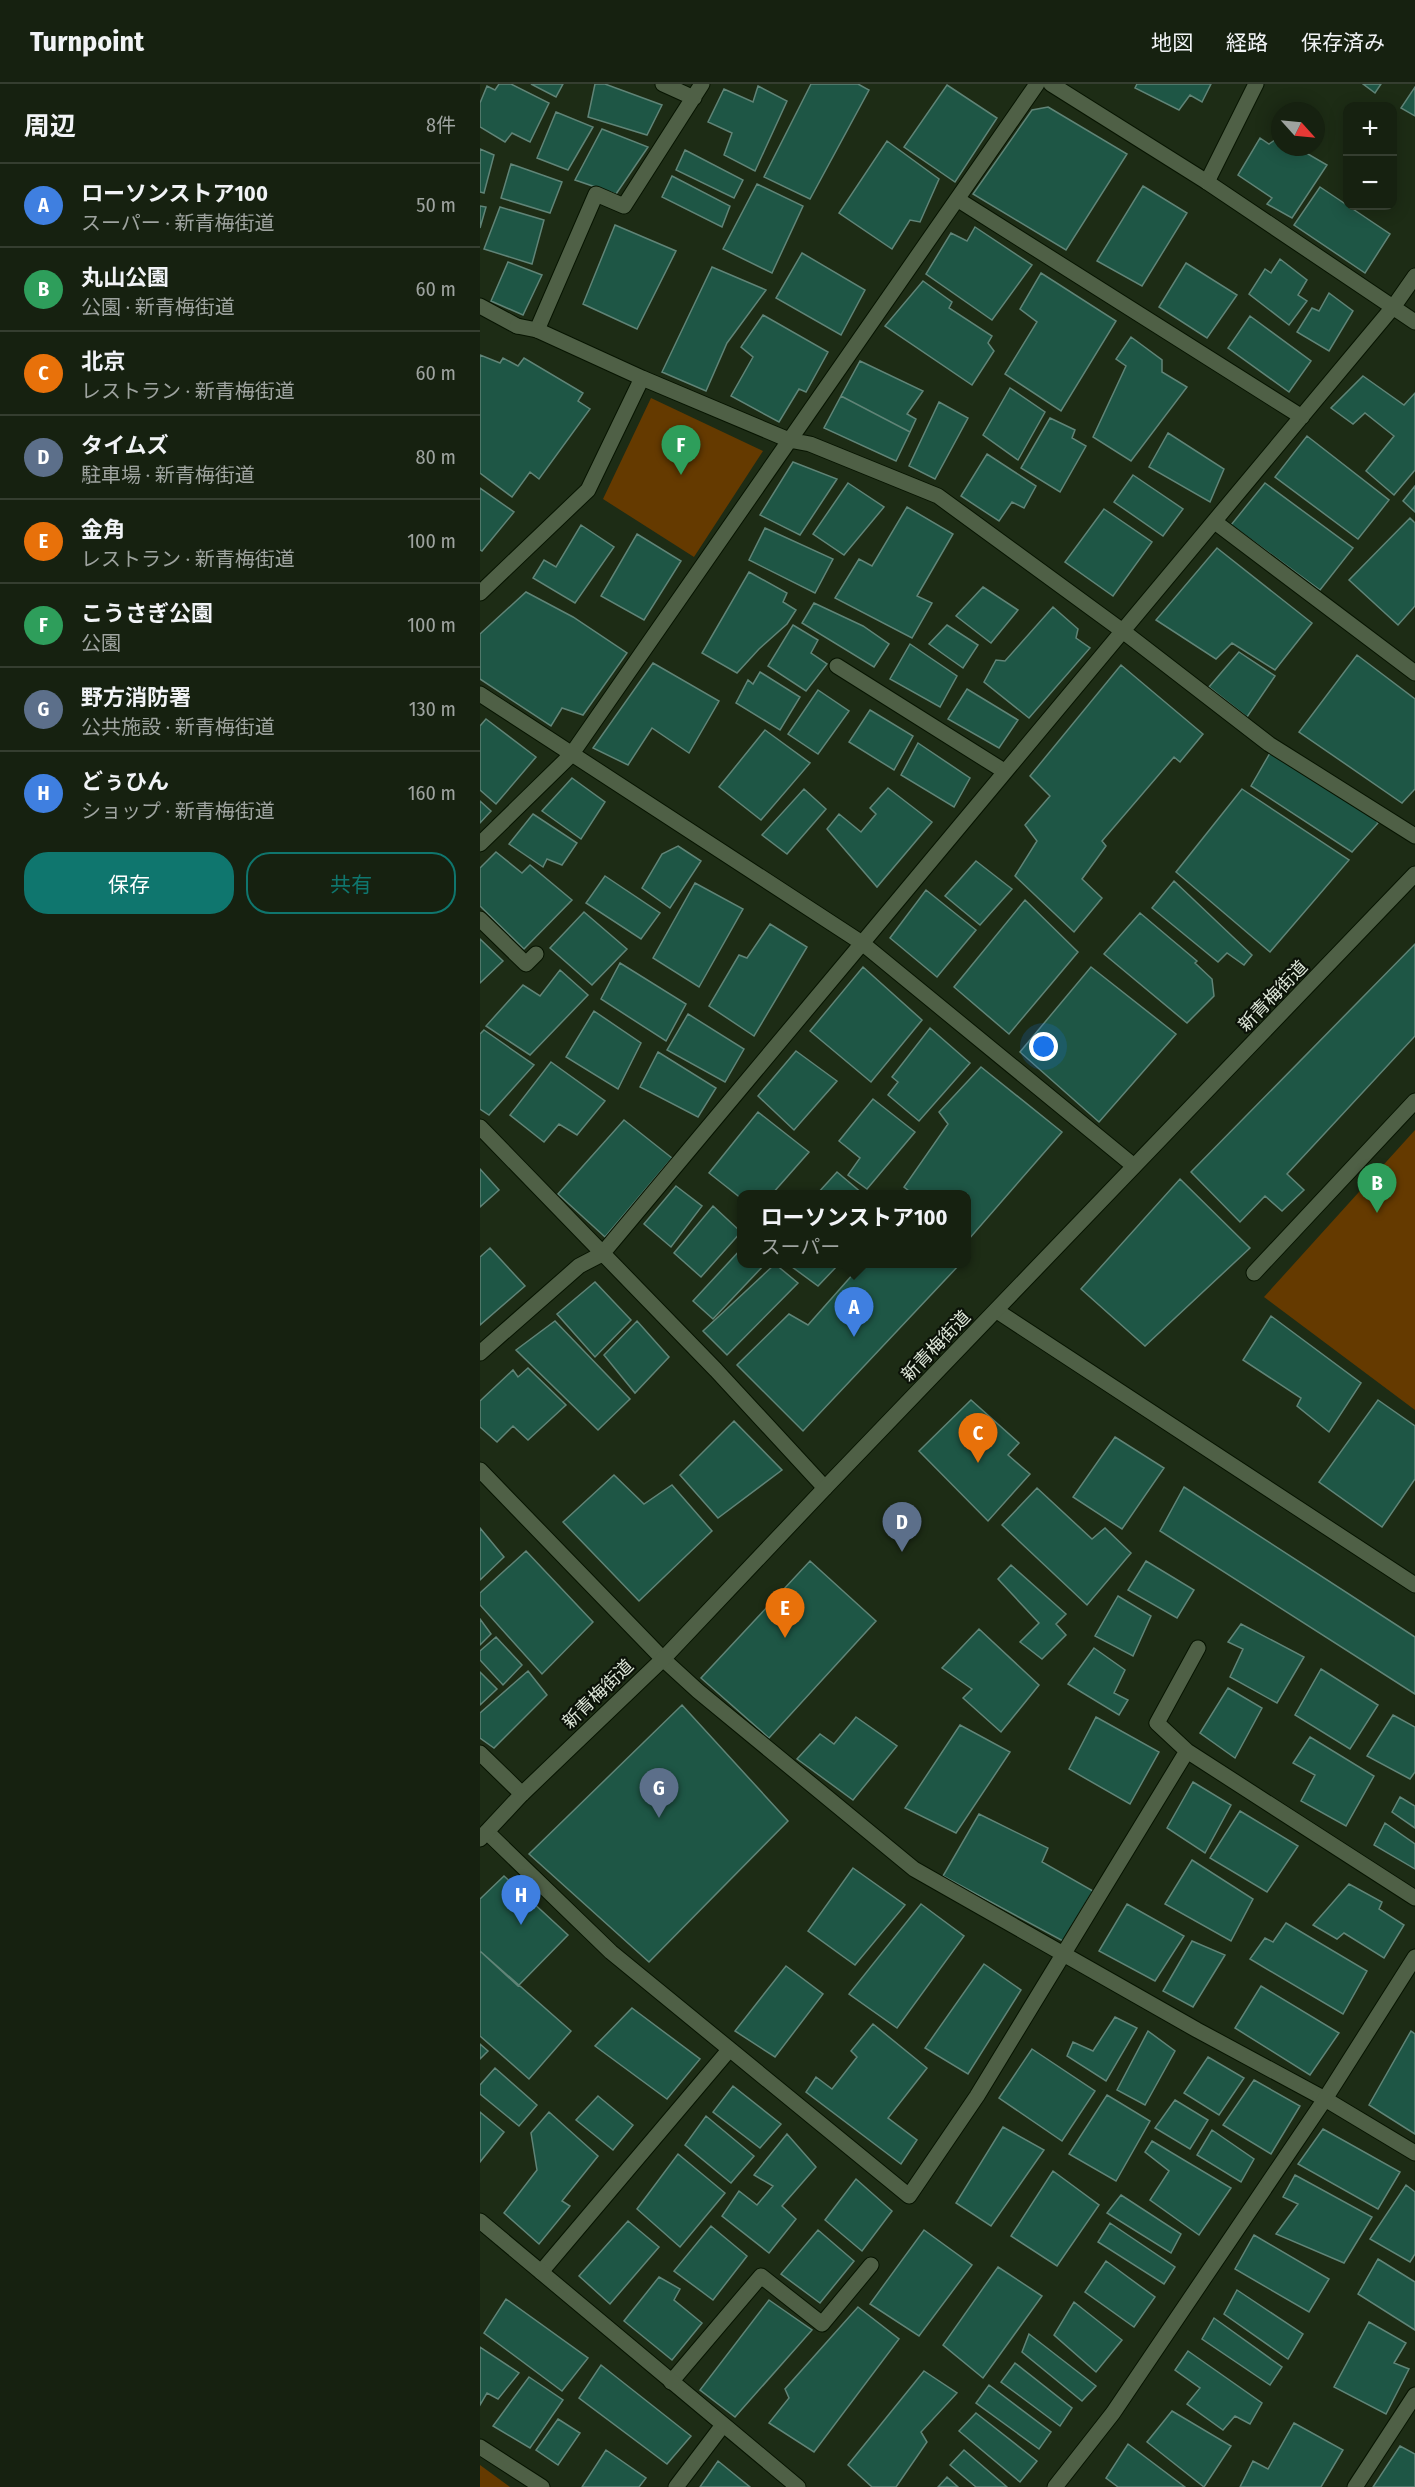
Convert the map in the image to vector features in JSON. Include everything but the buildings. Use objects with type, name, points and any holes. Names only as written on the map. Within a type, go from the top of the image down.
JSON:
[{"type":"street","points":[[663,84],[694,98]]},
{"type":"street","points":[[537,330],[596,194],[624,206],[702,84]]},
{"type":"street","points":[[480,844],[571,755],[1036,84]]},
{"type":"street","points":[[1052,84],[1208,182],[1415,322]]},
{"type":"street","points":[[1208,182],[1256,84]]},
{"type":"street","points":[[957,199],[1302,417]]},
{"type":"street","points":[[480,1353],[579,1266],[603,1254],[1004,771],[1124,632],[1394,306],[1415,276]]},
{"type":"street","points":[[480,306],[517,326],[537,330],[642,378],[789,440],[810,444],[938,496],[1124,632],[1269,744],[1415,836]]},
{"type":"street","points":[[480,592],[588,490],[642,378]]},
{"type":"street","points":[[1215,522],[1415,673]]},
{"type":"street","points":[[837,666],[1004,771]]},
{"type":"street","points":[[480,694],[862,943],[1134,1166]]},
{"type":"street","name":"新青梅街道","points":[[483,1836],[522,1794],[663,1659],[1415,874]]},
{"type":"street","points":[[480,920],[526,964],[536,954]]},
{"type":"street","points":[[1254,1273],[1415,1101]]},
{"type":"street","points":[[480,1127],[716,1370],[825,1488]]},
{"type":"street","points":[[998,1311],[1415,1585]]},
{"type":"street","points":[[480,1470],[663,1659],[698,1691],[914,1869],[1197,2030],[1325,2099],[1415,2153]]},
{"type":"street","points":[[1198,1648],[1157,1723],[1187,1751],[1415,1899]]},
{"type":"street","points":[[483,1836],[611,1952],[909,2196],[977,2096],[1187,1751]]},
{"type":"street","points":[[480,1753],[522,1794]]},
{"type":"street","points":[[1055,2487],[1113,2413],[1325,2099],[1415,1957]]},
{"type":"street","points":[[541,2272],[729,2050]]},
{"type":"street","points":[[480,2221],[798,2487]]},
{"type":"street","points":[[671,2382],[761,2276],[822,2324],[871,2265]]},
{"type":"street","points":[[1355,2487],[1415,2395]]},
{"type":"street","points":[[676,2487],[723,2425]]},
{"type":"street","points":[[480,2447],[542,2487]]},
{"type":"shaded area","points":[[651,398],[763,451],[694,557],[603,499]]},
{"type":"shaded area","points":[[1415,1130],[1415,1410],[1264,1297]]},
{"type":"shaded area","points":[[480,2465],[510,2487],[480,2487]]},
{"type":"place","name":"こうさぎ公園","points":[[681,475]]},
{"type":"place","name":"丸山公園","points":[[1377,1213]]},
{"type":"place","name":"ローソンストア100","points":[[854,1337]]},
{"type":"place","name":"北京","points":[[978,1463]]},
{"type":"place","name":"タイムズ","points":[[902,1552]]},
{"type":"place","name":"金角","points":[[785,1638]]},
{"type":"place","name":"野方消防署","points":[[659,1818]]},
{"type":"place","name":"どぅひん","points":[[521,1925]]}]
